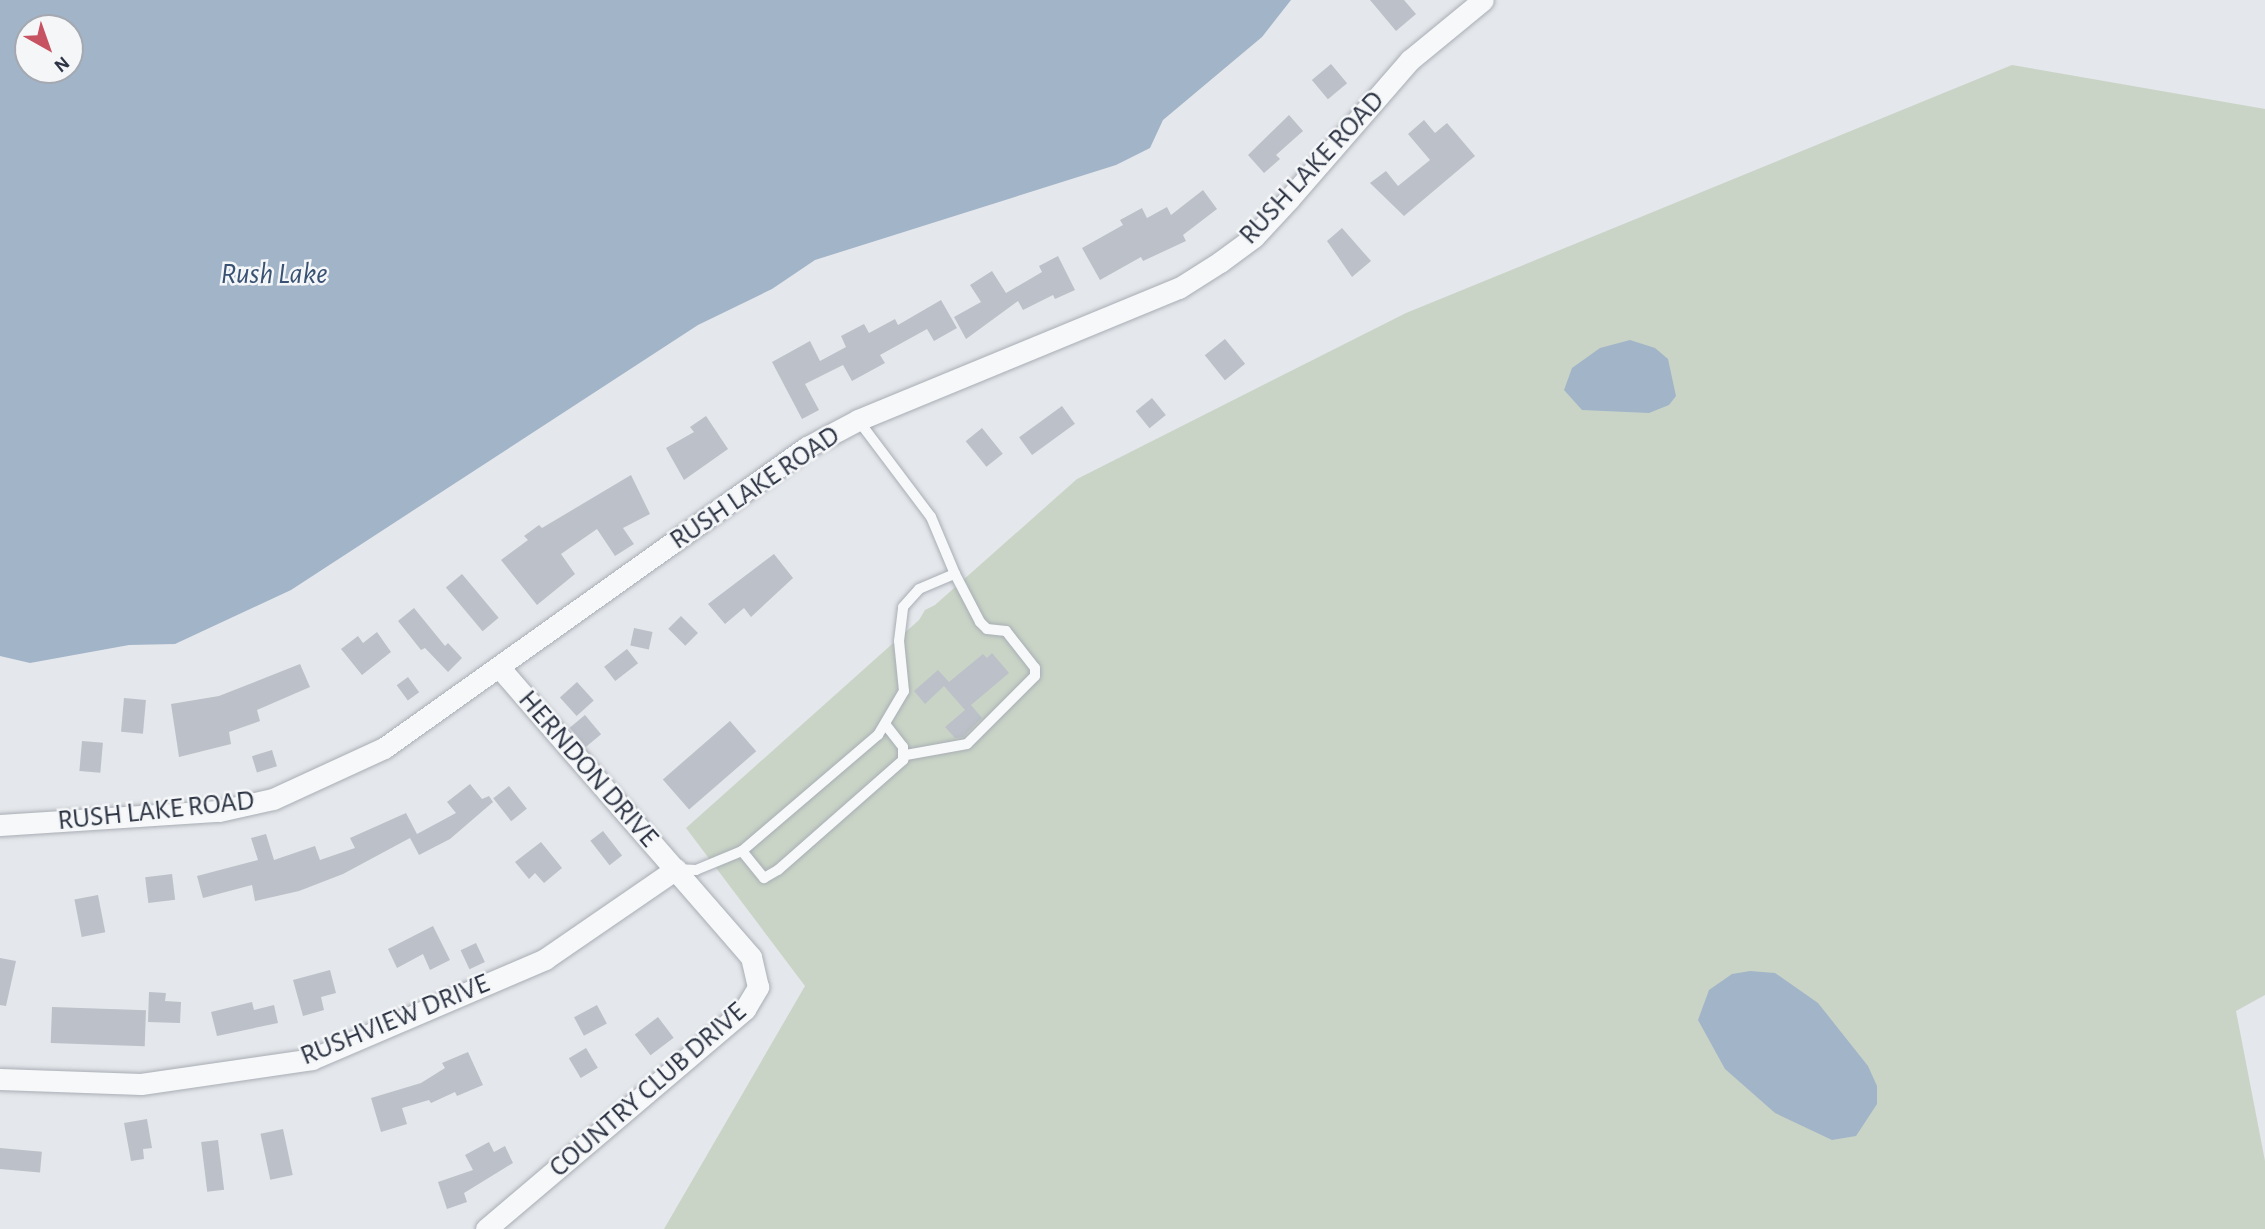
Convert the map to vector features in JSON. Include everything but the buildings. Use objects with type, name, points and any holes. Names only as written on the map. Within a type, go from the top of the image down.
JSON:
[{"type":"street","name":"RUSH LAKE ROAD","points":[[0,825],[219,811],[273,799],[384,748],[807,447],[859,420],[1179,288],[1220,262],[1254,237],[1410,60],[1483,0]]},
{"type":"street","name":"HERNDON DRIVE","points":[[500,668],[676,869]]},
{"type":"street","name":"RUSHVIEW DRIVE","points":[[0,1079],[141,1084],[312,1059],[545,960],[676,869]]},
{"type":"street","name":"COUNTRY CLUB DRIVE","points":[[486,1229],[756,997],[757,972],[751,957],[676,869]]},
{"type":"lane","points":[[742,851],[764,878],[771,876],[906,754],[967,744],[1035,676],[1035,668],[1006,631],[987,629],[980,622],[955,574],[931,517],[859,420]]},
{"type":"lane","points":[[676,869],[696,870],[742,851],[886,725],[904,691],[899,641],[903,607],[919,589],[955,574]]},
{"type":"lane","points":[[886,725],[906,754]]},
{"type":"green space","points":[[2012,65],[2265,109],[2265,995],[2236,1011],[2265,1161],[2265,1229],[664,1229],[805,986],[686,828],[919,620],[925,610],[935,605],[1077,479],[1406,313]]},
{"type":"water","name":"Rush Lake","points":[[0,0],[1291,0],[1262,37],[1163,120],[1150,148],[1116,165],[815,260],[772,289],[698,325],[291,590],[175,644],[129,645],[30,663],[0,656]]},
{"type":"water","points":[[1630,340],[1655,348],[1668,359],[1676,396],[1669,405],[1649,413],[1582,410],[1564,390],[1572,368],[1600,348]]},
{"type":"water","points":[[1750,971],[1775,973],[1818,1003],[1868,1066],[1877,1086],[1877,1104],[1856,1136],[1832,1140],[1775,1113],[1725,1069],[1698,1020],[1709,990],[1732,974]]}]
